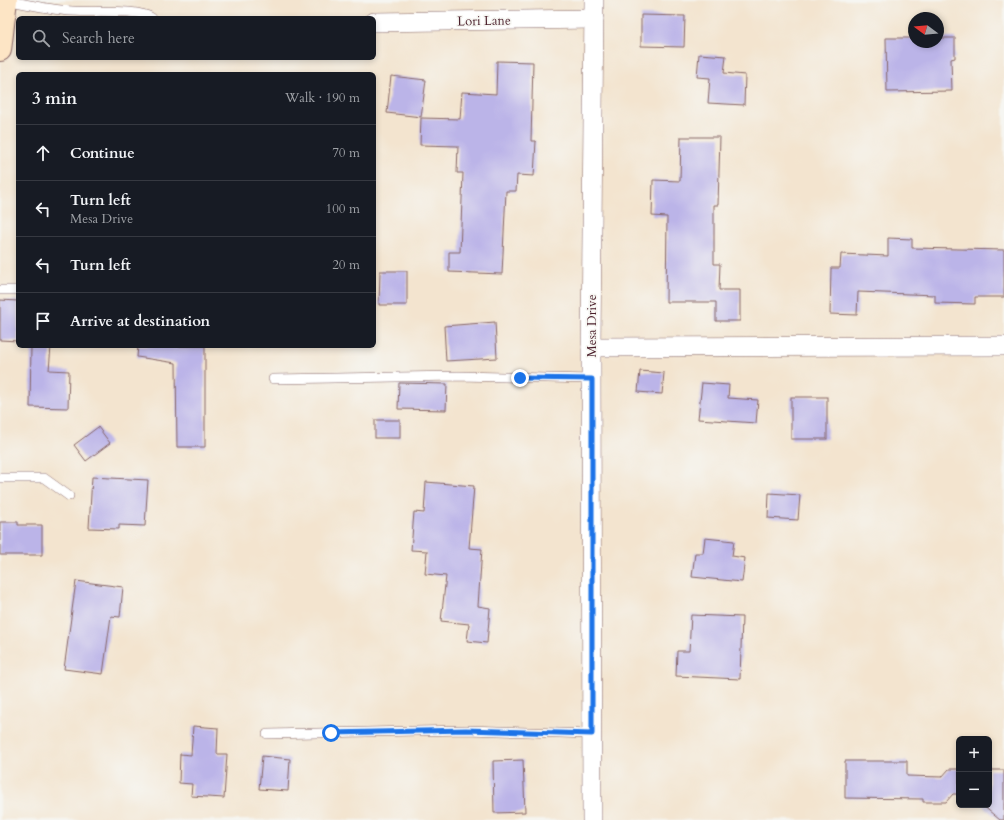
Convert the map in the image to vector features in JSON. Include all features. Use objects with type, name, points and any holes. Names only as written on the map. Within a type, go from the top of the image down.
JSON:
[{"type":"street","points":[[0,50],[6,0]]},
{"type":"street","name":"Mesa Drive","points":[[592,820],[591,347],[594,0]]},
{"type":"street","name":"Lori Lane","points":[[376,22],[594,19]]},
{"type":"street","points":[[591,347],[1004,346]]},
{"type":"lane","points":[[6,0],[62,11],[122,12],[147,14],[150,16]]},
{"type":"lane","points":[[0,290],[16,290]]},
{"type":"lane","points":[[273,379],[459,376],[592,379]]},
{"type":"lane","points":[[0,478],[44,478],[69,496]]},
{"type":"lane","points":[[267,734],[466,730],[592,734]]},
{"type":"building","points":[[641,15],[685,16],[684,47],[641,46]]},
{"type":"building","points":[[886,38],[908,38],[908,48],[944,48],[944,38],[955,38],[955,58],[951,59],[952,91],[887,92]]},
{"type":"building","points":[[699,54],[726,56],[724,73],[745,75],[744,105],[708,103],[710,78],[697,77]]},
{"type":"building","points":[[497,61],[533,62],[531,141],[536,141],[534,176],[517,175],[516,191],[506,191],[502,274],[449,272],[449,252],[460,252],[463,173],[457,173],[458,146],[420,145],[421,118],[460,119],[462,92],[496,94]]},
{"type":"building","points":[[391,76],[426,80],[421,117],[387,113]]},
{"type":"building","points":[[681,137],[720,137],[718,205],[714,205],[714,264],[720,264],[719,290],[740,290],[740,321],[716,321],[716,302],[666,302],[667,217],[652,216],[653,180],[680,181]]},
{"type":"building","points":[[888,238],[912,239],[912,248],[1004,250],[1004,297],[975,297],[975,304],[935,303],[935,295],[858,292],[857,315],[830,314],[831,268],[840,268],[841,254],[888,256]]},
{"type":"building","points":[[380,271],[407,271],[407,305],[379,305]]},
{"type":"building","points":[[0,300],[16,301],[16,341],[0,340]]},
{"type":"building","points":[[495,322],[497,358],[446,361],[444,326]]},
{"type":"building","points":[[31,348],[51,348],[49,370],[69,371],[68,408],[30,407]]},
{"type":"building","points":[[138,348],[205,348],[205,447],[177,447],[176,363],[137,357]]},
{"type":"building","points":[[640,371],[664,373],[662,394],[638,392]]},
{"type":"building","points":[[399,383],[447,384],[446,410],[398,409]]},
{"type":"building","points":[[702,383],[729,385],[728,398],[758,400],[756,423],[698,419]]},
{"type":"building","points":[[791,397],[827,397],[827,439],[791,439]]},
{"type":"building","points":[[375,420],[400,420],[400,438],[375,438]]},
{"type":"building","points":[[98,427],[110,443],[86,461],[74,445]]},
{"type":"building","points":[[92,477],[148,480],[145,526],[119,525],[119,529],[89,528]]},
{"type":"building","points":[[426,482],[474,486],[469,548],[482,549],[478,606],[490,608],[487,643],[467,641],[469,624],[441,621],[446,576],[425,574],[427,551],[411,550],[414,512],[424,513]]},
{"type":"building","points":[[769,493],[800,495],[798,520],[768,518]]},
{"type":"building","points":[[0,522],[18,522],[18,525],[42,525],[42,555],[0,555]]},
{"type":"building","points":[[705,538],[734,541],[732,556],[745,558],[742,582],[692,577],[695,553],[703,553]]},
{"type":"building","points":[[76,581],[123,587],[120,617],[111,616],[103,674],[64,669]]},
{"type":"building","points":[[691,615],[742,617],[740,679],[676,676],[677,651],[689,651]]},
{"type":"building","points":[[193,726],[218,728],[217,754],[227,754],[224,798],[191,796],[192,784],[179,783],[180,754],[191,755]]},
{"type":"building","points":[[262,756],[290,759],[288,791],[259,789]]},
{"type":"building","points":[[523,760],[525,812],[494,813],[493,761]]},
{"type":"building","points":[[845,761],[907,761],[907,776],[942,777],[949,769],[956,769],[956,794],[953,794],[946,802],[923,802],[923,799],[845,798]]},
{"type":"building","points":[[992,770],[1004,770],[1004,820],[1000,820],[986,808],[992,808]]},
{"type":"route","points":[[331,733],[466,730],[592,734],[592,379],[520,378]]}]
